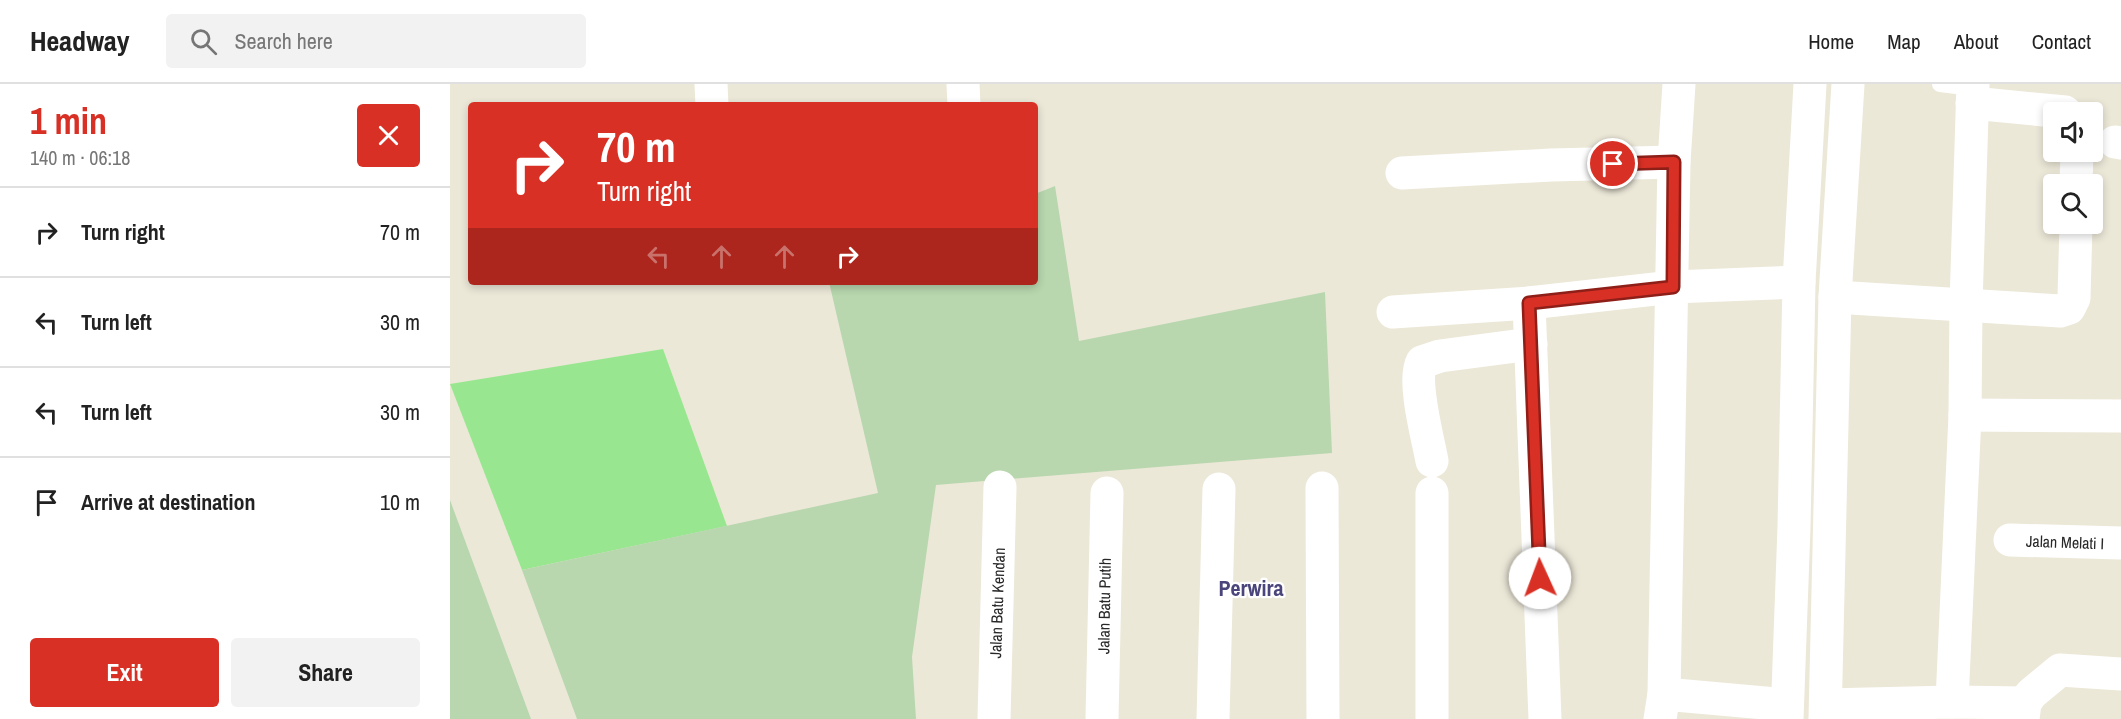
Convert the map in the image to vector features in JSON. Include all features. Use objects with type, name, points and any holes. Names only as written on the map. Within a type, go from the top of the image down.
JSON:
[{"type":"street","points":[[711,84],[712,102]]},
{"type":"street","points":[[963,84],[964,102]]},
{"type":"street","points":[[1679,84],[1674,162],[1662,706],[1787,712],[1794,527],[1799,282],[1810,84]]},
{"type":"street","points":[[1848,84],[1835,297],[1826,712],[1952,702],[2024,711],[2031,694],[2060,670],[2121,674]]},
{"type":"street","points":[[1952,702],[1965,414],[1973,92],[2043,107]]},
{"type":"street","points":[[1402,172],[1674,162]]},
{"type":"street","points":[[1835,297],[2060,311],[2069,308],[2074,298],[2076,234]]},
{"type":"street","points":[[1393,312],[1529,303],[1673,287],[1799,282]]},
{"type":"street","points":[[1529,303],[1545,719]]},
{"type":"street","points":[[1432,719],[1432,477],[1418,382],[1419,368],[1422,362],[1440,356],[1531,344]]},
{"type":"street","points":[[1965,414],[2121,416]]},
{"type":"street","name":"Jalan Batu Kendan","points":[[994,719],[1000,487]]},
{"type":"street","points":[[1322,488],[1323,719]]},
{"type":"street","points":[[1213,719],[1219,489]]},
{"type":"street","name":"Jalan Batu Putih","points":[[1102,719],[1107,493]]},
{"type":"street","points":[[1794,527],[1831,528]]},
{"type":"street","name":"Jalan Melati I","points":[[2010,540],[2121,543]]},
{"type":"lane","points":[[1940,84],[1973,92]]},
{"type":"green space","points":[[1055,186],[1079,341],[1325,292],[1332,453],[936,485],[912,657],[916,719],[577,719],[522,570],[878,493],[830,285],[1038,285],[1038,193]]},
{"type":"green space","points":[[663,349],[727,526],[522,570],[450,384]]},
{"type":"green space","points":[[450,500],[531,719],[450,719]]},
{"type":"district","name":"Perwira","points":[[1251,588]]},
{"type":"route","points":[[1540,578],[1529,303],[1673,287],[1674,162],[1613,164]]}]
